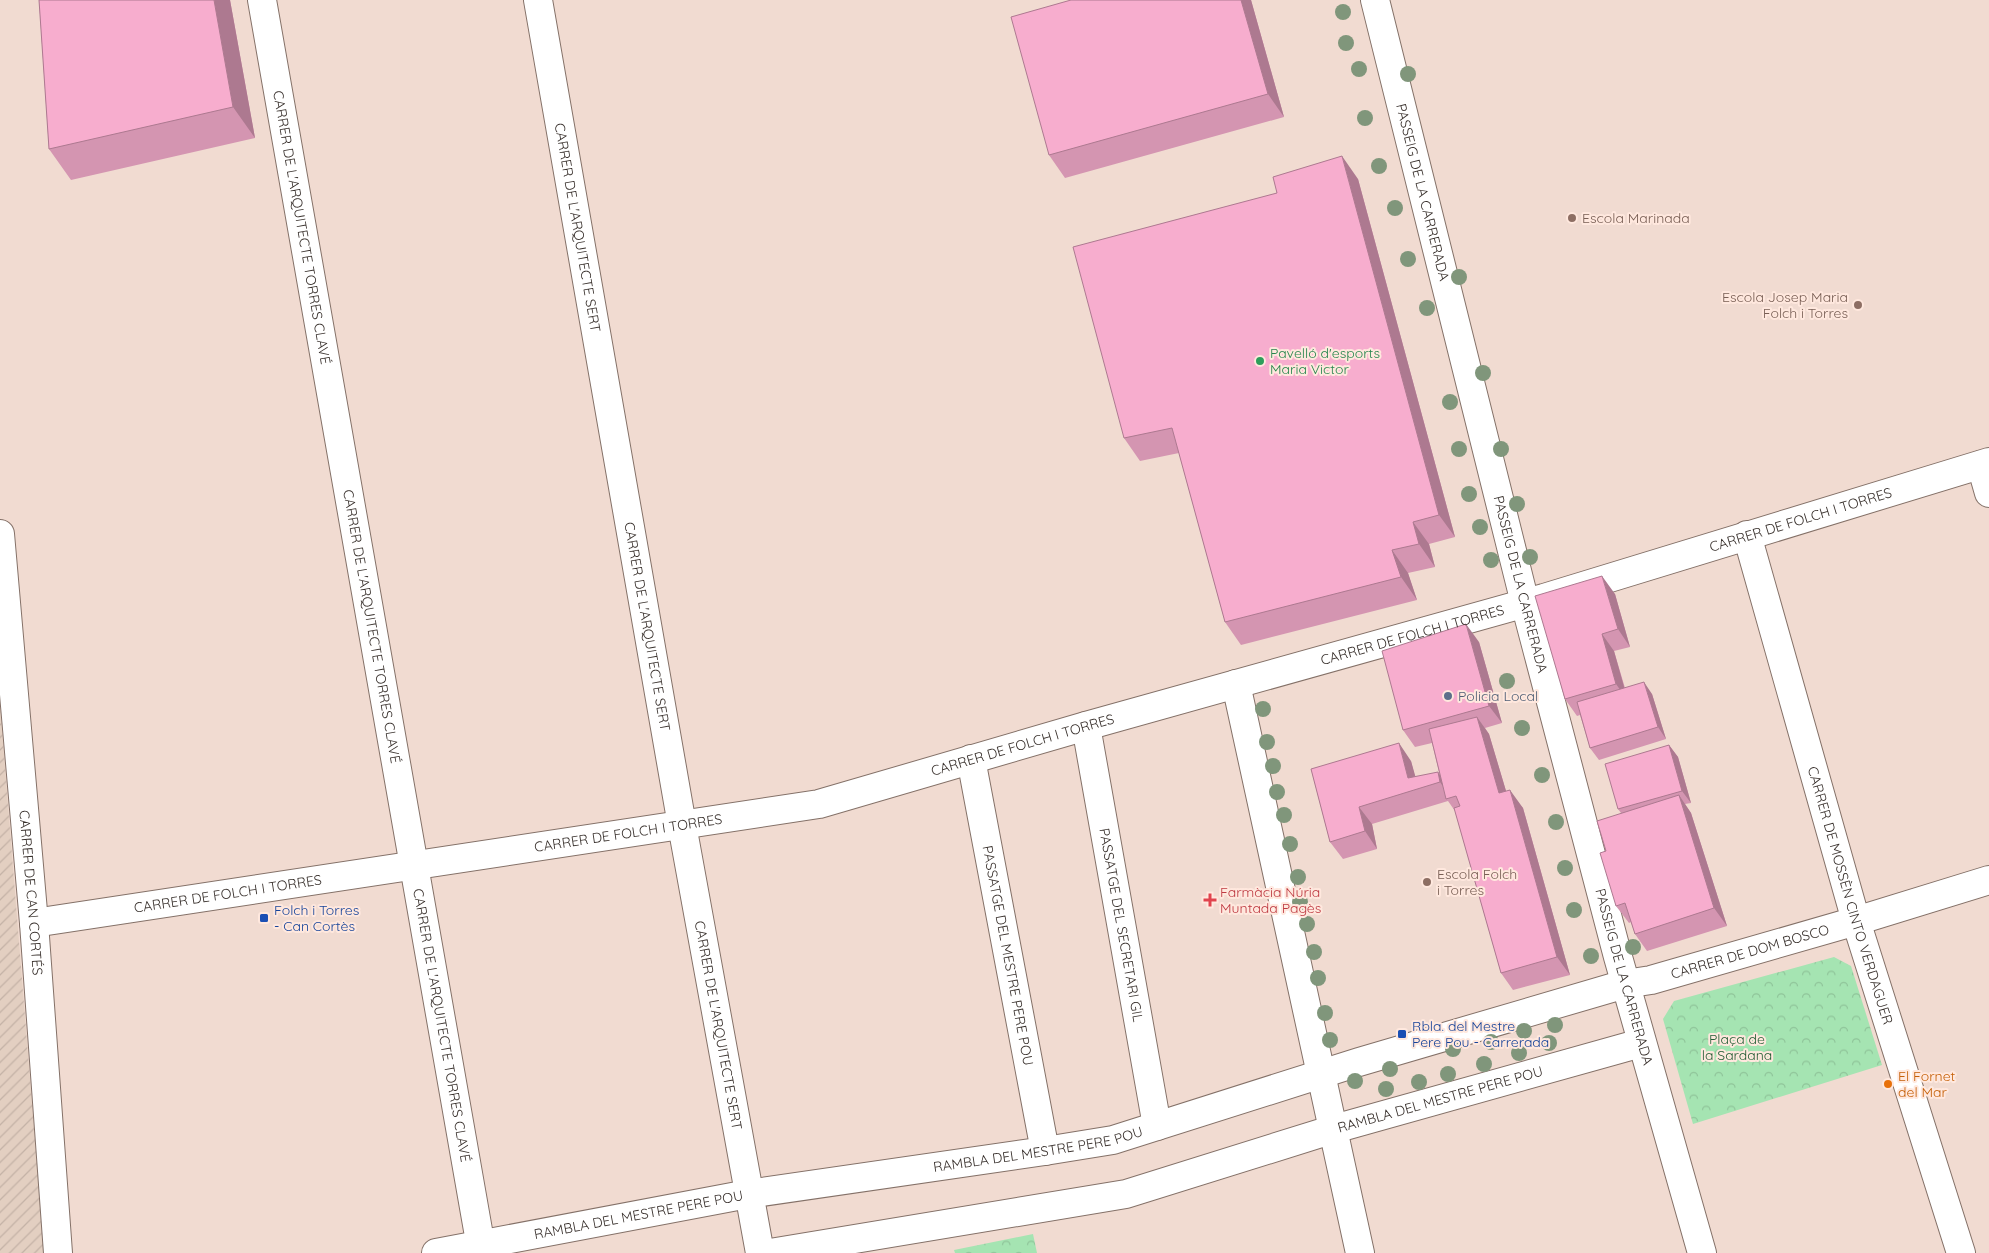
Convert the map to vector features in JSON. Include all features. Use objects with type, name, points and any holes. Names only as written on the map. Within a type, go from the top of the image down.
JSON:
[{"type":"street","name":"CARRER DE L'ARQUITECTE TORRES CLAVÉ","points":[[262,0],[481,1249]]},
{"type":"street","name":"CARRER DE L'ARQUITECTE SERT","points":[[538,0],[682,825],[760,1253]]},
{"type":"street","name":"PASSEIG DE LA CARRERADA","points":[[1375,0],[1525,602],[1641,1043],[1702,1253]]},
{"type":"street","name":"CARRER DE FOLCH I TORRES","points":[[34,923],[819,804],[1086,726],[1544,598],[1985,464]]},
{"type":"street","points":[[1985,464],[1989,493]]},
{"type":"street","name":"CARRER DE CAN CORTÉS","points":[[0,534],[4,616],[34,923],[58,1253]]},
{"type":"street","name":"CARRER DE MOSSÈN CINTO VERDAGUER","points":[[1748,535],[1856,921],[1961,1253]]},
{"type":"street","points":[[1236,684],[1360,1253]]},
{"type":"street","name":"PASSATGE DEL SECRETARI GIL","points":[[1086,726],[1157,1126]]},
{"type":"street","name":"PASSATGE DEL MESTRE PERE POU","points":[[971,759],[1045,1151]]},
{"type":"street","name":"CARRER DE DOM BOSCO","points":[[1625,984],[1651,980],[1856,921],[1989,880]]},
{"type":"street","name":"RAMBLA DEL MESTRE PERE POU","points":[[436,1253],[481,1249],[748,1194],[1113,1140],[1321,1075],[1625,984]]},
{"type":"street","name":"RAMBLA DEL MESTRE PERE POU","points":[[770,1253],[1126,1194],[1334,1129],[1641,1043]]},
{"type":"shaded area","points":[[0,705],[44,1253],[0,1253]]},
{"type":"green space","name":"Plaça de la Sardana","points":[[1834,957],[1851,966],[1882,1065],[1693,1124],[1663,1019],[1674,1001]]},
{"type":"green space","points":[[1033,1234],[1037,1253],[955,1253],[954,1250]]},
{"type":"building","points":[[39,0],[214,0],[233,107],[49,149]]},
{"type":"building","points":[[1071,0],[1241,0],[1268,94],[1049,155],[1011,17]]},
{"type":"building","name":"Pavelló d'esports Maria Victor","points":[[1342,156],[1439,515],[1413,522],[1419,544],[1392,550],[1401,577],[1225,622],[1172,428],[1124,438],[1073,247],[1277,193],[1273,177]]},
{"type":"building","points":[[1602,576],[1618,629],[1602,634],[1616,684],[1565,699],[1535,596]]},
{"type":"building","name":"Policia Local","points":[[1466,624],[1489,706],[1403,730],[1382,651]]},
{"type":"building","points":[[1644,682],[1658,727],[1590,748],[1577,702]]},
{"type":"building","points":[[1477,717],[1499,793],[1510,790],[1557,957],[1501,973],[1454,808],[1460,806],[1456,796],[1446,799],[1429,729]]},
{"type":"building","points":[[1399,743],[1408,778],[1438,772],[1440,782],[1359,807],[1365,831],[1330,842],[1311,769]]},
{"type":"building","points":[[1669,745],[1682,791],[1618,809],[1605,764]]},
{"type":"building","points":[[1679,795],[1714,908],[1635,934],[1625,903],[1616,906],[1600,853],[1606,851],[1597,821]]},
{"type":"place","name":"Escola Marinada","points":[[1572,218]]},
{"type":"place","name":"Escola Josep Maria Folch i Torres","points":[[1858,305]]},
{"type":"place","name":"Pavelló d'esports Maria Victor","points":[[1260,361]]},
{"type":"place","name":"Policia Local","points":[[1448,696]]},
{"type":"place","name":"Escola Folch i Torres","points":[[1427,882]]},
{"type":"place","name":"Farmàcia Núria Muntada Pagès","points":[[1210,900]]},
{"type":"place","name":"Folch i Torres - Can Cortès","points":[[264,918]]},
{"type":"place","name":"Rbla. del Mestre Pere Pou - Carrerada","points":[[1402,1034]]},
{"type":"place","name":"El Fornet del Mar","points":[[1888,1084]]}]
